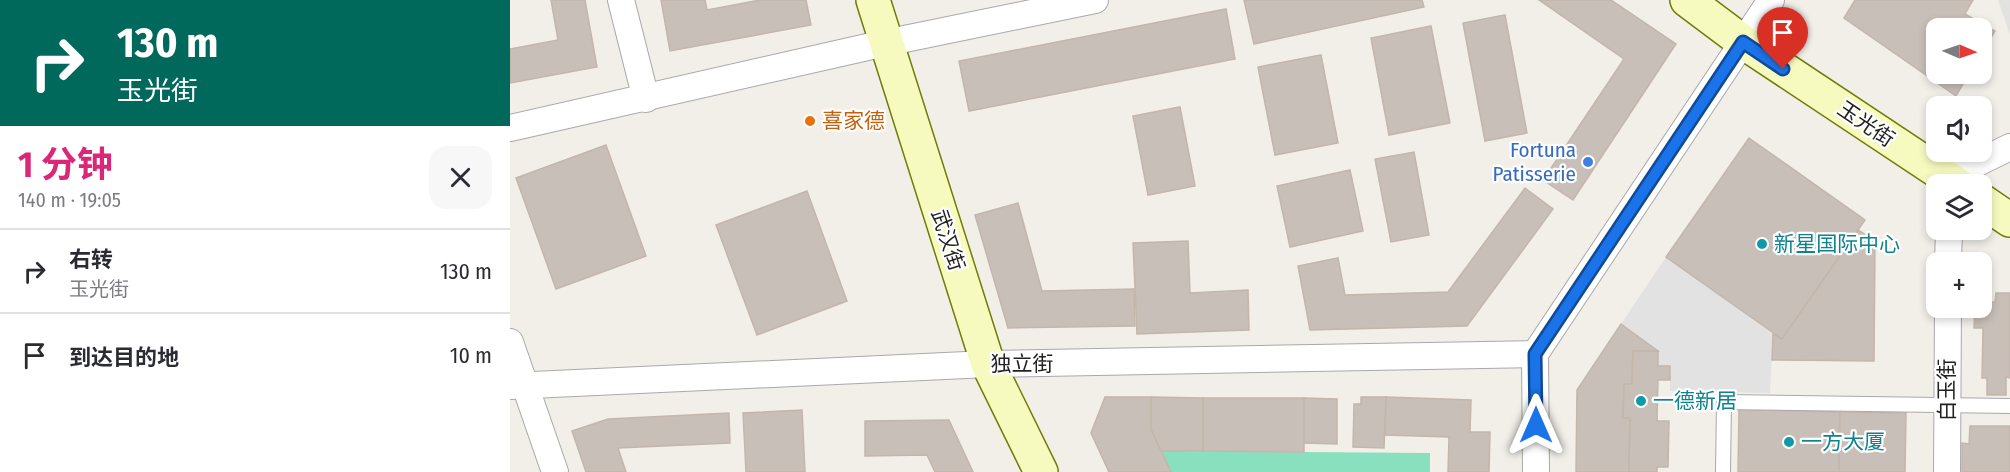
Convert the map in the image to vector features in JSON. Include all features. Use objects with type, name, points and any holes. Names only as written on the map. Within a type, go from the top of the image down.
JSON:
[{"type":"main road","name":"武汉街","points":[[873,0],[988,364],[1041,472]]},
{"type":"main road","name":"玉光街","points":[[1687,0],[1743,42],[1938,174]]},
{"type":"main road","points":[[1992,208],[2010,220]]},
{"type":"street","points":[[621,0],[646,99]]},
{"type":"street","points":[[510,128],[885,43],[1095,0]]},
{"type":"street","points":[[1536,472],[1535,354],[1771,0]]},
{"type":"street","points":[[1964,174],[2010,147]]},
{"type":"street","name":"白玉街","points":[[1947,472],[1948,318]]},
{"type":"street","points":[[510,342],[518,386],[555,472]]},
{"type":"street","name":"独立街","points":[[518,386],[988,364],[1535,354]]},
{"type":"lane","points":[[1723,472],[1724,402],[2010,406]]},
{"type":"green space","points":[[1161,451],[1430,453],[1430,472],[1171,472]]},
{"type":"shaded area","points":[[1998,0],[2010,0],[2010,35]]},
{"type":"shaded area","points":[[1666,257],[1773,334],[1770,393],[1670,391],[1670,367],[1658,366],[1658,351],[1621,324]]},
{"type":"building","points":[[551,0],[585,0],[597,67],[510,83],[510,49],[558,40]]},
{"type":"building","points":[[661,0],[705,0],[707,10],[760,0],[806,0],[811,25],[670,51]]},
{"type":"building","points":[[1244,0],[1422,0],[1424,7],[1254,44]]},
{"type":"building","points":[[1539,0],[1611,0],[1676,44],[1573,200],[1543,180],[1624,59]]},
{"type":"building","points":[[1855,0],[1973,0],[1965,14],[1972,18],[1926,18],[1926,75],[1844,18]]},
{"type":"building","points":[[1226,9],[1235,59],[969,111],[959,61]]},
{"type":"building","points":[[1505,15],[1527,133],[1485,141],[1463,23]]},
{"type":"building","points":[[1431,26],[1450,123],[1389,135],[1371,38]]},
{"type":"building","points":[[1321,55],[1338,143],[1275,155],[1258,67]]},
{"type":"building","points":[[1939,84],[1963,84],[1956,96]]},
{"type":"building","points":[[1180,107],[1195,186],[1148,195],[1133,116]]},
{"type":"building","name":"新星国际中心","points":[[1749,138],[1865,220],[1782,339],[1666,257]]},
{"type":"building","points":[[606,145],[646,256],[556,289],[516,178]]},
{"type":"building","points":[[1414,152],[1429,235],[1391,242],[1375,159]]},
{"type":"building","points":[[1350,170],[1363,231],[1290,247],[1277,186]]},
{"type":"building","points":[[1525,188],[1553,209],[1467,326],[1310,330],[1298,266],[1338,258],[1345,295],[1448,292]]},
{"type":"building","points":[[807,191],[847,301],[757,335],[716,225]]},
{"type":"building","points":[[1018,203],[1042,291],[1134,289],[1135,326],[1008,328],[975,215]]},
{"type":"building","points":[[1858,230],[1875,241],[1874,361],[1772,360],[1773,334],[1782,339]]},
{"type":"building","points":[[1188,241],[1190,293],[1248,290],[1249,330],[1137,334],[1133,243]]},
{"type":"building","points":[[1996,293],[2010,293],[2010,378],[2006,377],[2006,395],[1987,395],[1987,378],[1982,378],[1983,328],[1974,328],[1974,318],[1992,318],[1992,302],[1995,302]]},
{"type":"building","points":[[1621,324],[1658,351],[1633,351],[1632,384],[1624,384],[1623,418],[1630,418],[1629,472],[1576,472],[1577,390]]},
{"type":"building","name":"一德新居","points":[[1633,351],[1658,351],[1658,366],[1670,366],[1670,380],[1658,380],[1657,421],[1669,421],[1668,467],[1657,467],[1657,472],[1629,472],[1630,418],[1623,418],[1624,384],[1632,384]]},
{"type":"building","points":[[1105,397],[1151,397],[1151,429],[1171,472],[1109,472],[1091,433]]},
{"type":"building","points":[[1151,397],[1203,398],[1203,451],[1161,451],[1151,429]]},
{"type":"building","points":[[1361,397],[1386,397],[1384,448],[1353,447],[1354,404],[1361,404]]},
{"type":"building","points":[[1386,397],[1471,400],[1470,432],[1490,432],[1489,472],[1448,472],[1449,437],[1385,435]]},
{"type":"building","points":[[1203,398],[1304,398],[1304,452],[1203,451]]},
{"type":"building","points":[[1304,398],[1337,399],[1337,444],[1304,443]]},
{"type":"building","name":"一方大厦","points":[[1739,409],[1840,412],[1839,472],[1738,472]]},
{"type":"building","points":[[802,410],[805,472],[746,472],[743,413]]},
{"type":"building","points":[[1840,412],[1906,413],[1905,472],[1839,472]]},
{"type":"building","points":[[729,413],[730,443],[618,448],[626,472],[586,472],[572,431],[608,419]]},
{"type":"building","points":[[949,420],[973,472],[935,472],[927,455],[865,456],[865,421]]},
{"type":"building","points":[[1970,426],[2010,426],[2010,472],[1962,472],[1962,443],[1969,444]]},
{"type":"place","name":"喜家德","points":[[810,121]]},
{"type":"place","name":"Fortuna Patisserie","points":[[1588,162]]},
{"type":"place","name":"新星国际中心","points":[[1762,244]]},
{"type":"place","name":"一德新居","points":[[1641,401]]},
{"type":"place","name":"一方大厦","points":[[1789,442]]},
{"type":"route","points":[[1536,425],[1535,354],[1743,42],[1783,69]]}]
